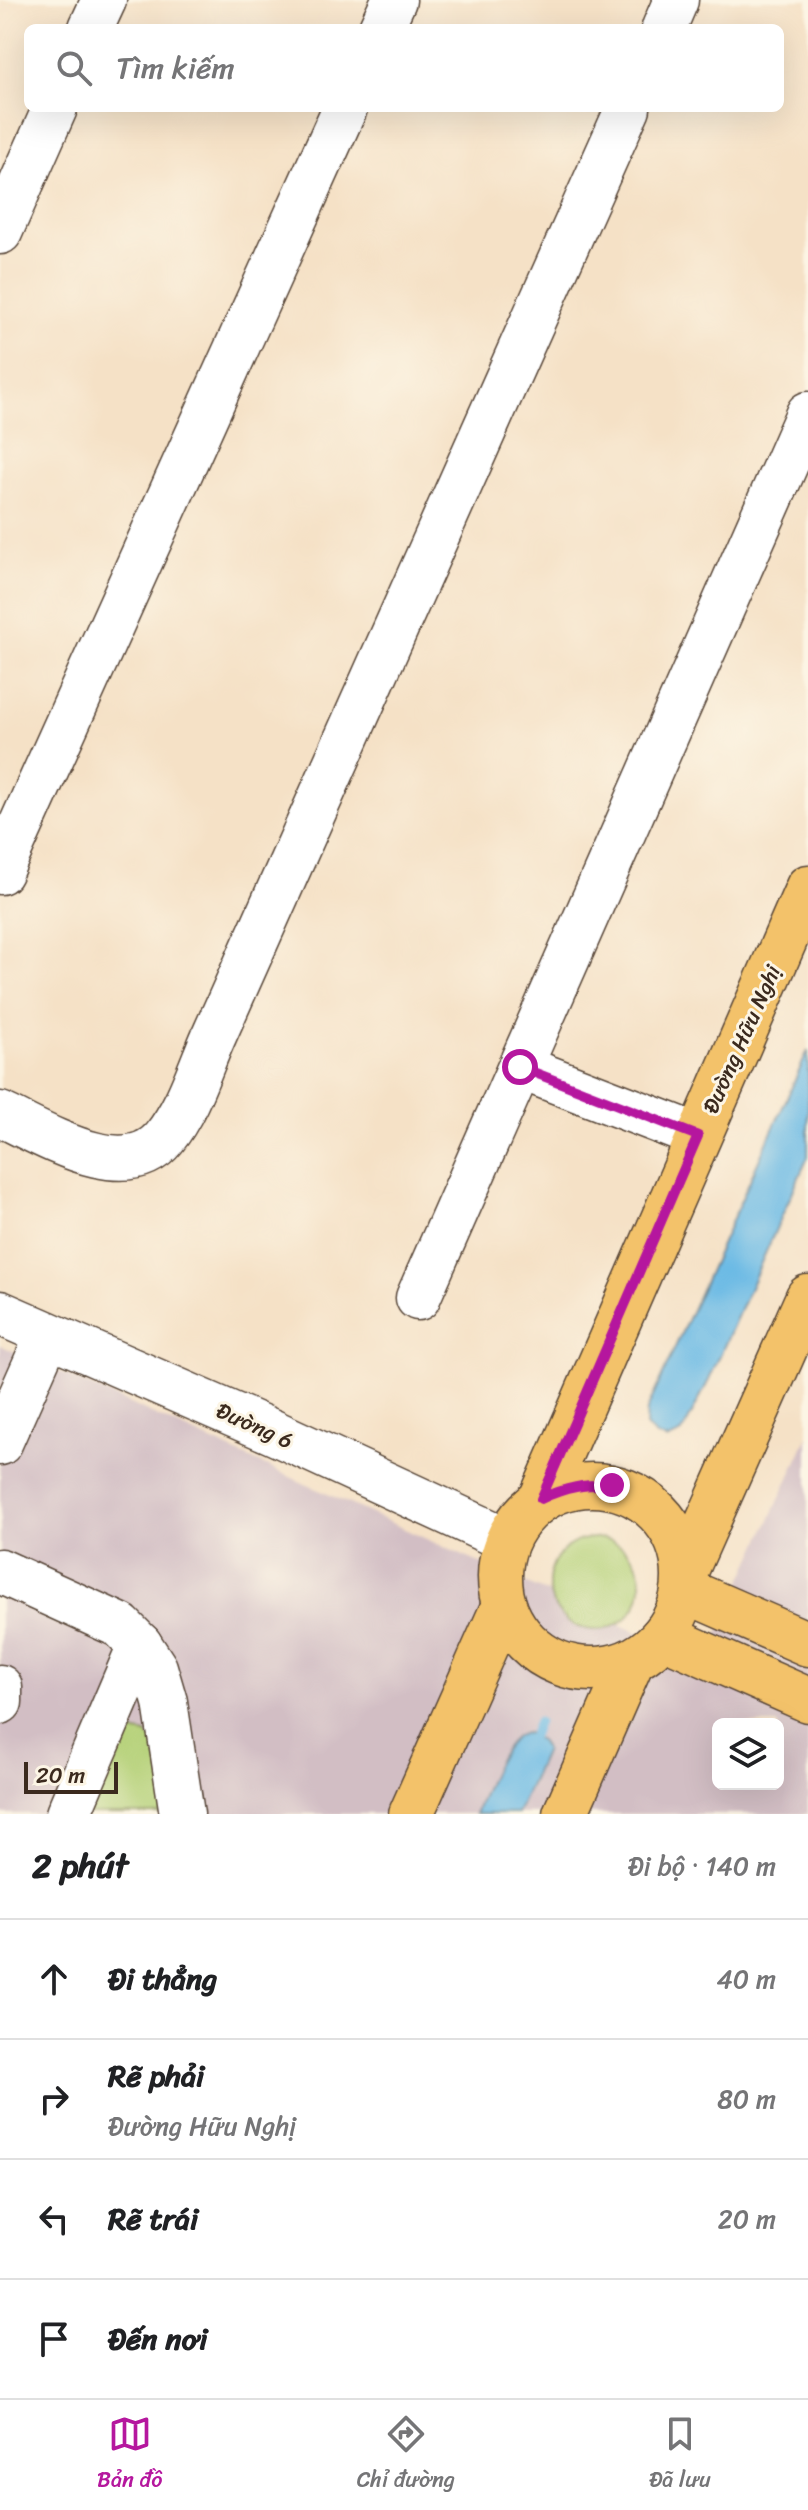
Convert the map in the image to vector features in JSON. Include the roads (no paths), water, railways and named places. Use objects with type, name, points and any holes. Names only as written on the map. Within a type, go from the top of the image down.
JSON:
[{"type":"main road","name":"Đường Hữu Nghị","points":[[541,1499],[808,887]]},
{"type":"main road","points":[[565,1814],[648,1648],[677,1615],[684,1582],[808,1297]]},
{"type":"main road","points":[[684,1582],[681,1549],[670,1526],[655,1507],[635,1493],[612,1485],[587,1484],[563,1488],[541,1499],[522,1517],[507,1540],[501,1561],[500,1583],[504,1605],[514,1626],[528,1643],[556,1662],[589,1670],[611,1668],[648,1648],[808,1700]]},
{"type":"main road","points":[[684,1582],[808,1644]]},
{"type":"main road","points":[[411,1814],[504,1605]]},
{"type":"street","points":[[93,24],[104,0]]},
{"type":"street","points":[[383,24],[394,0]]},
{"type":"street","points":[[666,24],[676,0]]},
{"type":"street","points":[[0,232],[53,112]]},
{"type":"street","points":[[0,872],[343,112]]},
{"type":"street","points":[[0,1114],[106,1158],[125,1159],[146,1154],[165,1137],[213,1038],[626,112]]},
{"type":"street","points":[[418,1298],[808,414]]},
{"type":"street","points":[[520,1067],[698,1136]]},
{"type":"street","name":"Đường 6","points":[[0,1313],[273,1432],[507,1540]]},
{"type":"street","points":[[0,1443],[48,1335]]},
{"type":"street","points":[[0,1571],[121,1626],[140,1645],[155,1668],[165,1702],[182,1814]]},
{"type":"street","points":[[68,1814],[140,1645]]},
{"type":"street","points":[[0,1687],[0,1702]]},
{"type":"water","points":[[808,1051],[808,1157],[709,1380],[682,1433],[667,1440],[656,1436],[646,1426],[647,1410]]},
{"type":"water","points":[[527,1733],[541,1742],[545,1750],[517,1814],[475,1814],[502,1753],[518,1736]]},
{"type":"waterway","points":[[528,1745],[538,1722]]}]
